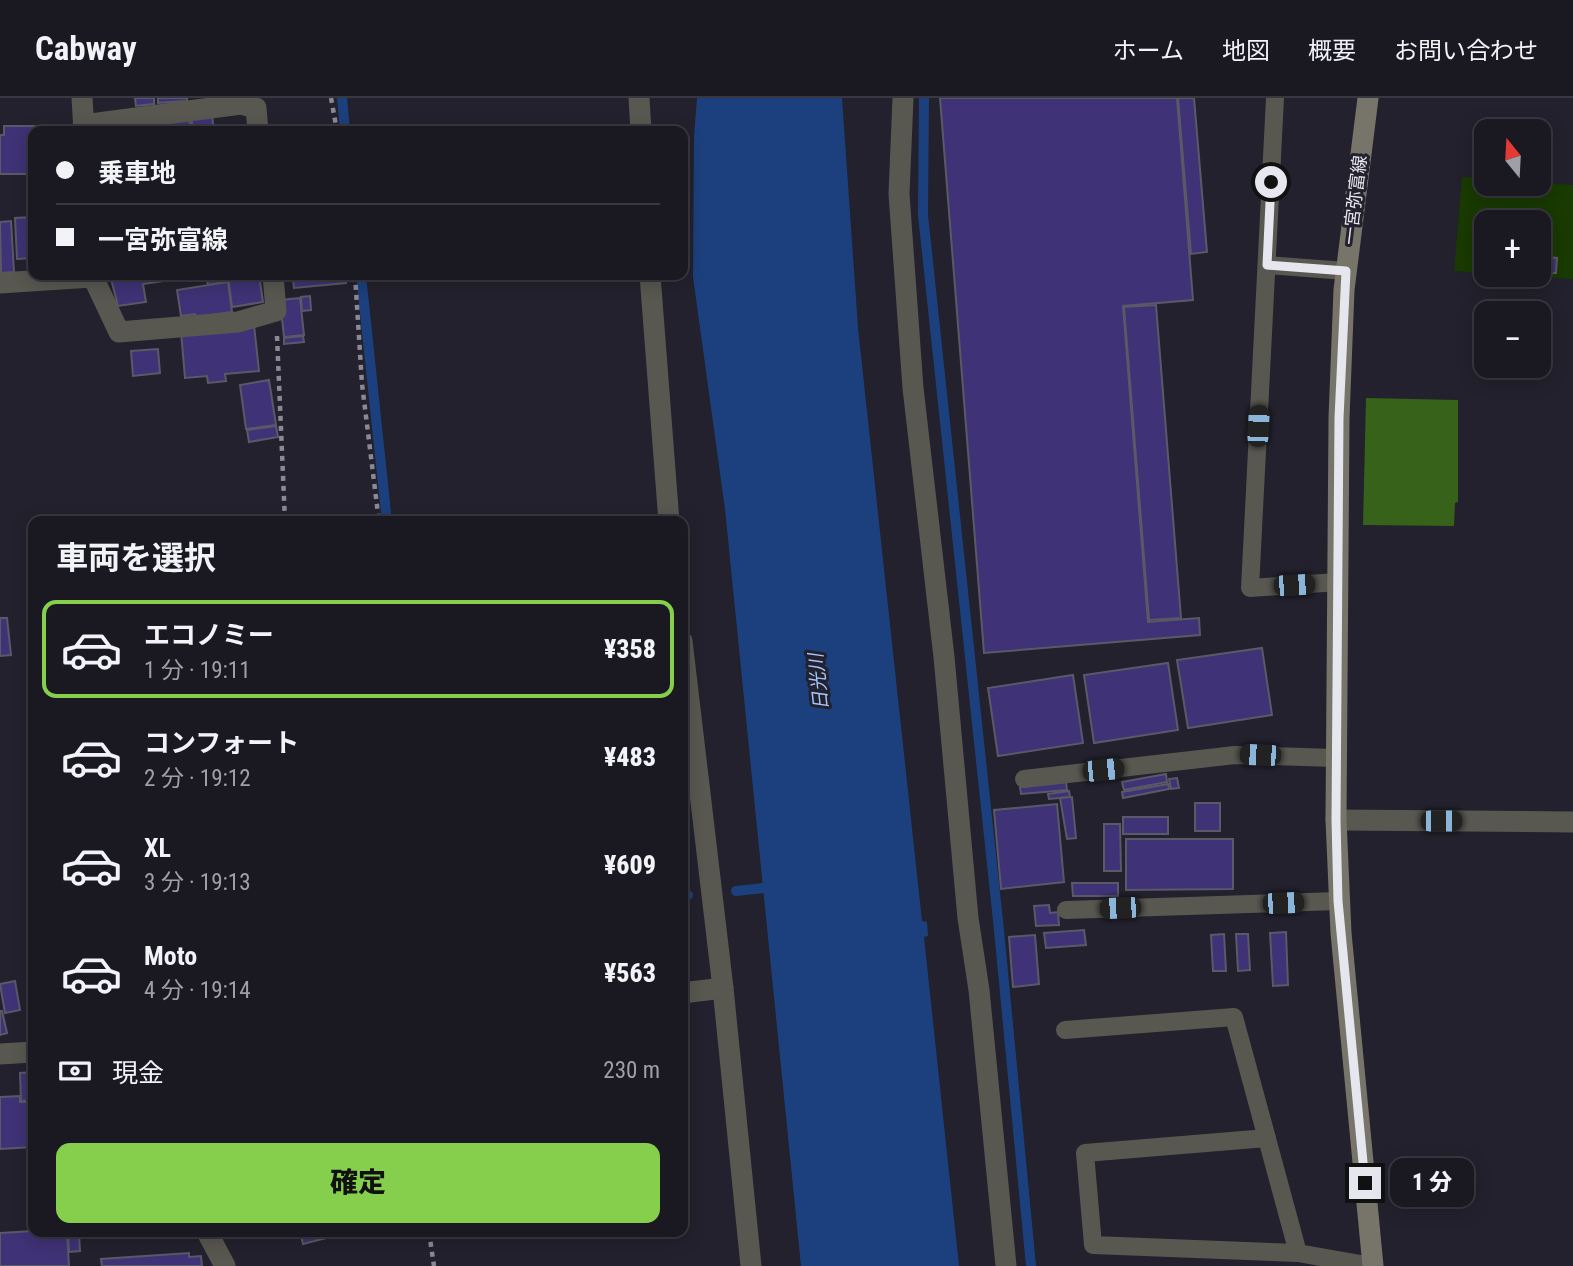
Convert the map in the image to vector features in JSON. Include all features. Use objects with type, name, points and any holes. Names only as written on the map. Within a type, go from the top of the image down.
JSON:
[{"type":"main road","name":"一宮弥富線","points":[[1368,98],[1346,271],[1339,418],[1336,820],[1338,901],[1373,1266]]},
{"type":"street","points":[[82,98],[84,126]]},
{"type":"street","points":[[639,98],[641,126]]},
{"type":"street","points":[[903,98],[899,194],[913,387],[944,657],[968,918],[979,989],[1006,1266]]},
{"type":"street","points":[[96,126],[241,101],[256,108],[258,126]]},
{"type":"street","points":[[0,283],[39,280]]},
{"type":"street","points":[[94,280],[119,332],[238,322],[275,311],[273,280]]},
{"type":"street","points":[[650,280],[669,516]]},
{"type":"street","points":[[688,692],[723,988],[751,1266]]},
{"type":"street","points":[[1336,820],[1573,822]]},
{"type":"street","points":[[688,992],[723,988]]},
{"type":"street","points":[[0,1054],[28,1052]]},
{"type":"street","points":[[210,1237],[225,1266]]},
{"type":"lane","points":[[1275,98],[1250,588],[1338,582]]},
{"type":"lane","points":[[1267,265],[1346,271]]},
{"type":"lane","points":[[1024,779],[1235,755],[1336,758]]},
{"type":"lane","points":[[1066,910],[1338,901]]},
{"type":"lane","points":[[1065,1030],[1234,1017],[1298,1253]]},
{"type":"lane","points":[[1267,1138],[1085,1153],[1093,1245],[1298,1253],[1373,1266]]},
{"type":"path","points":[[331,98],[336,126]]},
{"type":"path","points":[[355,280],[362,384],[378,516]]},
{"type":"path","points":[[275,311],[283,432],[285,516]]},
{"type":"path","points":[[430,1237],[434,1266]]},
{"type":"green space","points":[[1462,177],[1474,178],[1474,196],[1551,196],[1551,183],[1573,185],[1573,279],[1551,278],[1551,210],[1474,210],[1474,272],[1454,271]]},
{"type":"green space","points":[[1366,398],[1458,400],[1458,502],[1455,503],[1454,526],[1363,525]]},
{"type":"water","name":"日光川","points":[[697,98],[842,98],[858,328],[922,921],[927,922],[928,936],[924,937],[959,1266],[801,1266],[725,509],[693,277],[694,137]]},
{"type":"building","points":[[135,98],[154,98],[154,104],[136,106]]},
{"type":"building","points":[[158,98],[187,98],[187,101],[158,103]]},
{"type":"building","points":[[940,98],[1177,98],[1193,300],[1123,306],[1148,622],[1199,618],[1200,635],[984,653]]},
{"type":"building","points":[[1178,98],[1194,98],[1207,252],[1191,254]]},
{"type":"building","points":[[212,115],[213,126],[192,126],[191,117]]},
{"type":"building","points":[[189,117],[190,126],[131,126]]},
{"type":"building","points":[[4,126],[28,126],[28,174],[0,174],[0,135],[4,135]]},
{"type":"building","points":[[28,217],[28,258],[17,259],[15,218]]},
{"type":"building","points":[[11,221],[14,272],[1,273],[0,222]]},
{"type":"building","points":[[1551,257],[1557,258],[1556,273],[1551,273]]},
{"type":"building","points":[[111,280],[171,280],[143,284],[146,302],[118,306]]},
{"type":"building","points":[[207,280],[227,280],[227,282],[208,285]]},
{"type":"building","points":[[229,280],[260,280],[263,302],[232,307]]},
{"type":"building","points":[[293,280],[346,280],[346,283],[294,288]]},
{"type":"building","points":[[228,282],[232,312],[196,317],[195,314],[181,316],[177,290]]},
{"type":"building","points":[[310,296],[311,310],[302,311],[301,297]]},
{"type":"building","points":[[300,298],[304,335],[284,337],[280,300]]},
{"type":"building","points":[[1156,305],[1181,618],[1149,620],[1124,307]]},
{"type":"building","points":[[254,325],[259,371],[225,374],[226,381],[208,383],[207,376],[185,378],[181,332]]},
{"type":"building","points":[[303,336],[304,342],[284,344],[284,338]]},
{"type":"building","points":[[158,349],[160,373],[133,376],[131,351]]},
{"type":"building","points":[[269,380],[276,425],[246,429],[240,385]]},
{"type":"building","points":[[276,426],[278,437],[249,442],[247,430]]},
{"type":"building","points":[[0,618],[7,618],[11,655],[0,656]]},
{"type":"building","points":[[1262,648],[1272,715],[1188,728],[1177,660]]},
{"type":"building","points":[[1168,663],[1178,730],[1094,743],[1084,675]]},
{"type":"building","points":[[1073,675],[1083,743],[998,756],[988,688]]},
{"type":"building","points":[[1166,774],[1167,782],[1124,790],[1122,782]]},
{"type":"building","points":[[1177,778],[1179,788],[1171,789],[1169,779]]},
{"type":"building","points":[[1066,782],[1067,790],[1021,794],[1020,787]]},
{"type":"building","points":[[1168,784],[1169,789],[1123,798],[1122,792]]},
{"type":"building","points":[[1069,791],[1070,797],[1049,799],[1048,794]]},
{"type":"building","points":[[1072,797],[1076,838],[1067,839],[1060,798]]},
{"type":"building","points":[[1195,803],[1220,803],[1220,831],[1195,831]]},
{"type":"building","points":[[1057,804],[1064,882],[1001,889],[994,810]]},
{"type":"building","points":[[1123,817],[1168,817],[1168,834],[1123,834]]},
{"type":"building","points":[[1104,824],[1120,824],[1121,871],[1104,871]]},
{"type":"building","points":[[1126,839],[1233,839],[1233,889],[1126,890]]},
{"type":"building","points":[[1072,883],[1118,883],[1118,896],[1073,896]]},
{"type":"building","points":[[1049,905],[1050,913],[1058,912],[1059,925],[1036,926],[1034,906]]},
{"type":"building","points":[[1084,930],[1086,945],[1046,948],[1044,933]]},
{"type":"building","points":[[1286,932],[1288,985],[1273,986],[1270,933]]},
{"type":"building","points":[[1224,934],[1226,971],[1213,971],[1211,935]]},
{"type":"building","points":[[1236,934],[1248,934],[1250,970],[1238,971]]},
{"type":"building","points":[[1035,935],[1039,984],[1013,987],[1009,937]]},
{"type":"building","points":[[15,981],[20,1010],[5,1013],[0,984]]},
{"type":"building","points":[[0,1011],[7,1033],[0,1035]]},
{"type":"building","points":[[28,1072],[28,1100],[21,1101],[20,1073]]},
{"type":"building","points":[[20,1096],[20,1102],[28,1102],[28,1147],[0,1149],[0,1097]]},
{"type":"building","points":[[28,1231],[28,1237],[67,1237],[69,1266],[0,1266],[0,1233]]},
{"type":"building","points":[[68,1237],[79,1237],[80,1251],[69,1252]]},
{"type":"building","points":[[301,1237],[330,1237],[303,1244]]},
{"type":"building","points":[[189,1253],[189,1257],[201,1256],[202,1266],[102,1266],[101,1259]]},
{"type":"waterway","points":[[342,98],[345,126]]},
{"type":"waterway","points":[[924,98],[923,215],[999,930],[1031,1266]]},
{"type":"waterway","points":[[362,280],[386,516]]},
{"type":"waterway","points":[[736,891],[774,887]]},
{"type":"route","points":[[1271,182],[1267,265],[1346,271],[1339,418],[1336,820],[1338,901],[1365,1183]]}]
